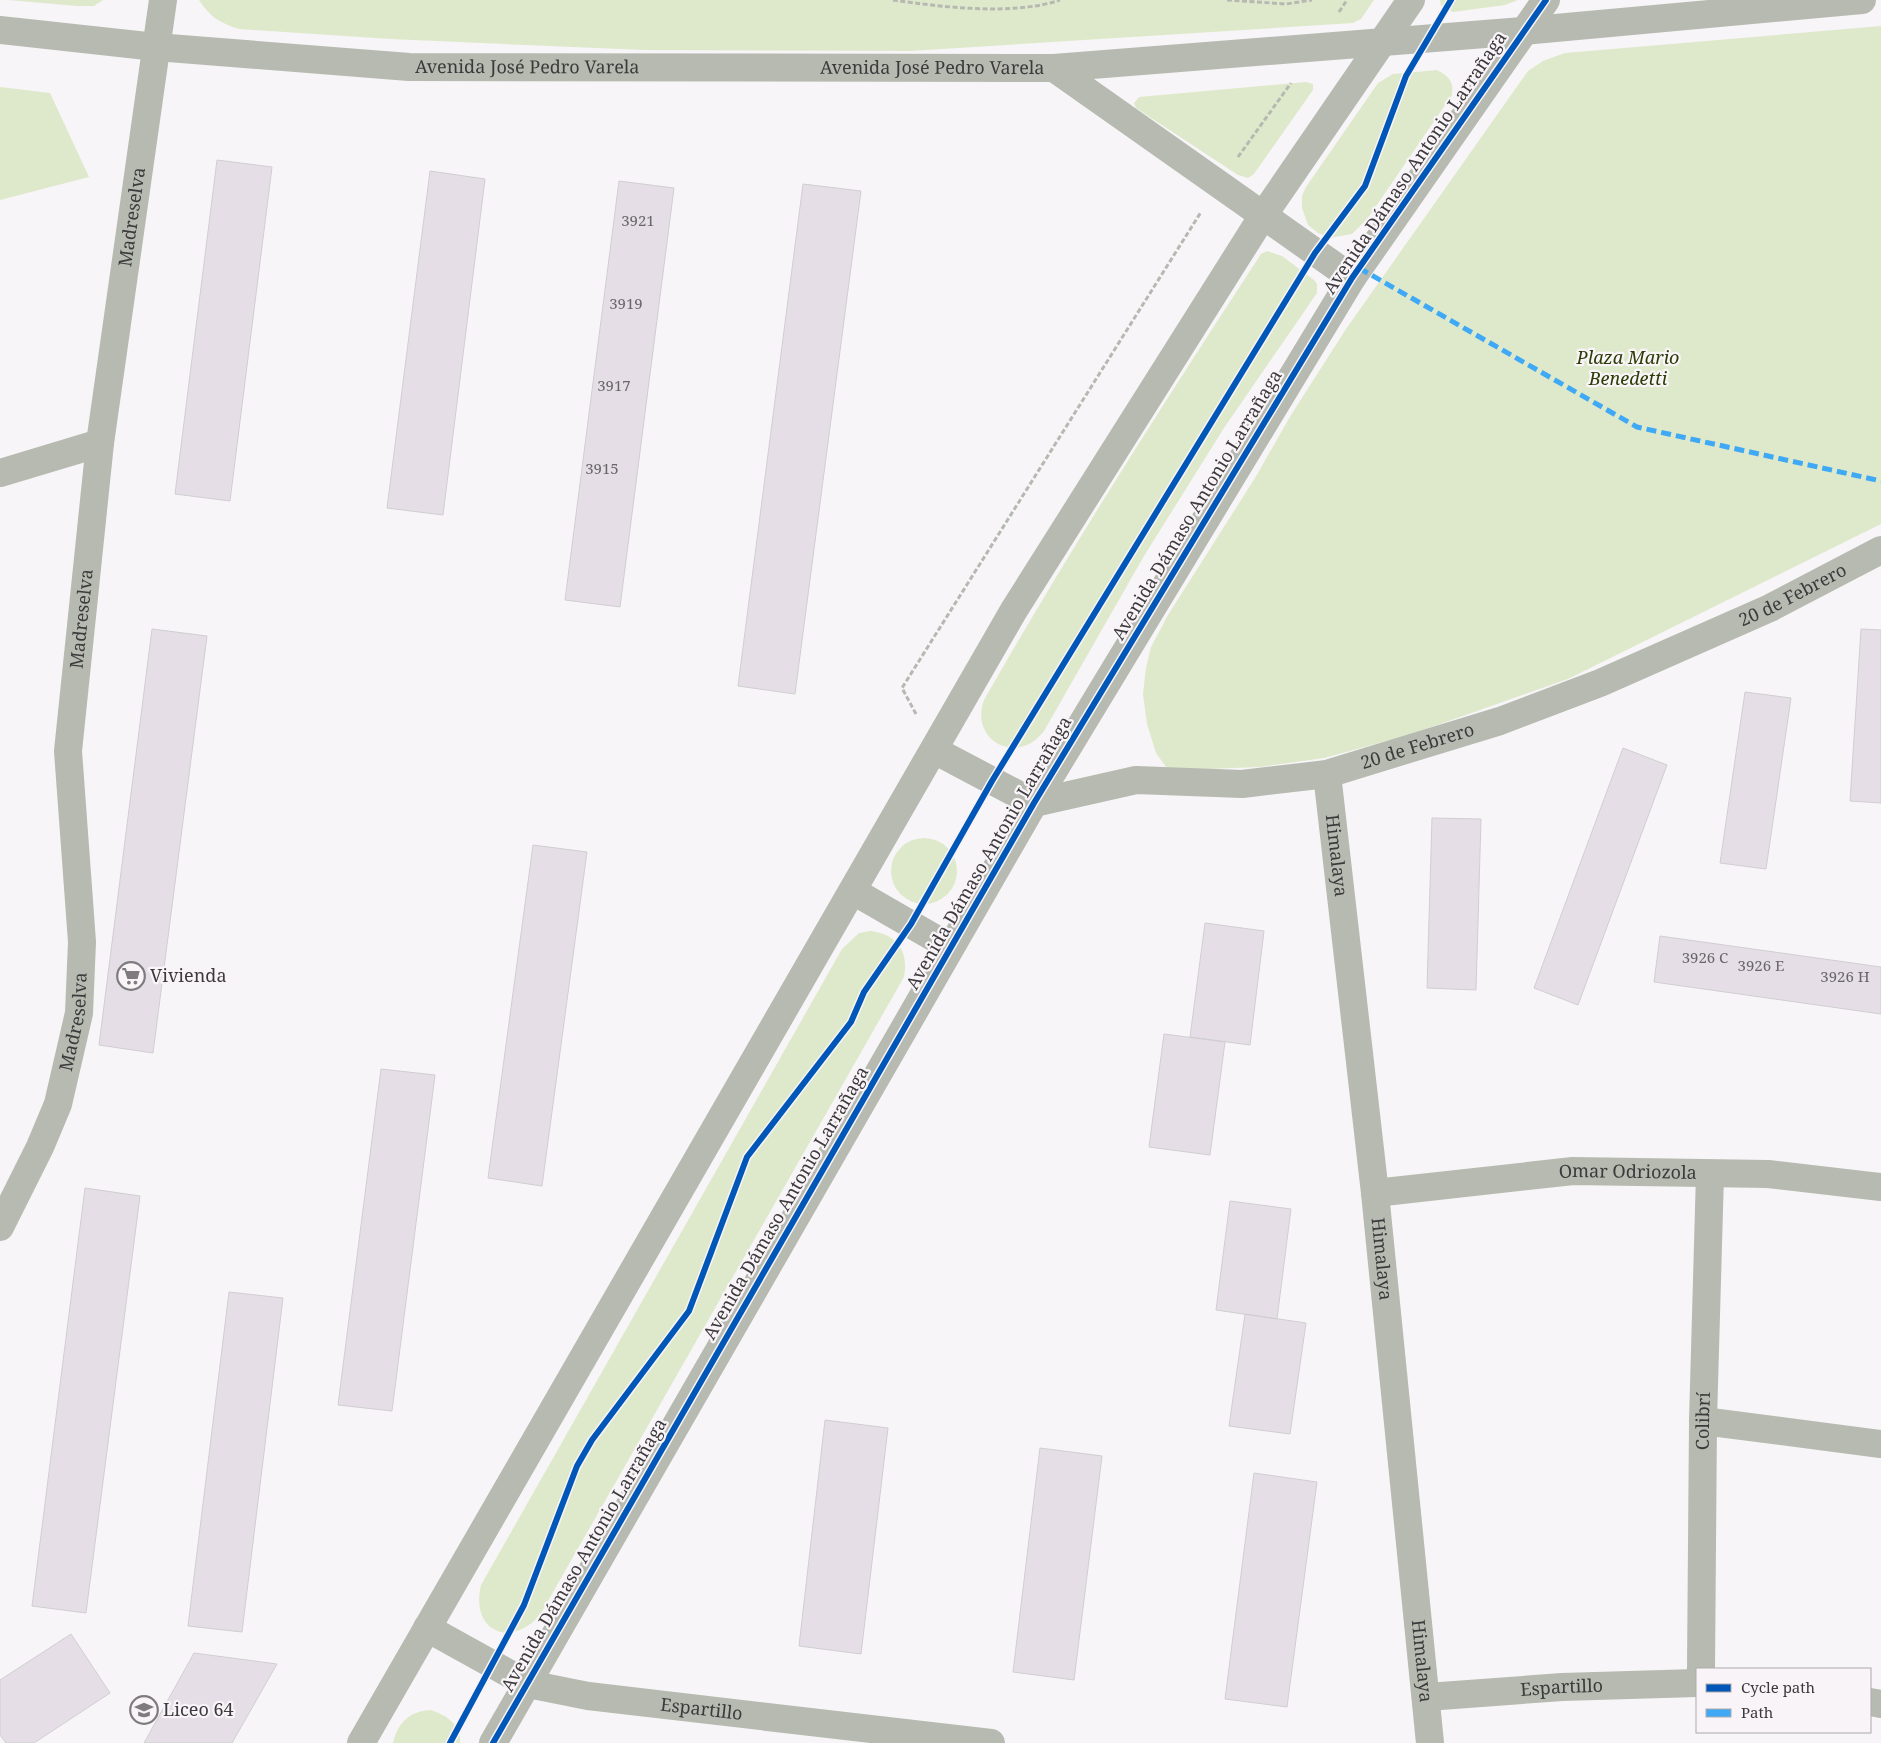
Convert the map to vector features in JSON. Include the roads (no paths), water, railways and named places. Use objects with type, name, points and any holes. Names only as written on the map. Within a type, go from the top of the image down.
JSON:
[{"type":"street","name":"Madreselva","points":[[0,1227],[40,1148],[58,1104],[79,1013],[82,942],[68,751],[100,442],[163,0]]},
{"type":"street","points":[[361,1743],[1014,610],[1262,217],[1411,0]]},
{"type":"street","name":"Avenida Dámaso Antonio Larrañaga","points":[[493,1743],[1034,803],[1352,278],[1546,0]]},
{"type":"street","name":"Avenida José Pedro Varela","points":[[0,30],[156,47],[410,68],[1054,68],[1523,32],[1862,0]]},
{"type":"street","points":[[1054,68],[1262,217],[1352,278]]},
{"type":"street","points":[[0,473],[100,442]]},
{"type":"street","name":"20 de Febrero","points":[[1034,803],[1136,780],[1242,784],[1327,774],[1500,720],[1600,683],[1770,608],[1881,550]]},
{"type":"street","points":[[934,750],[1034,803]]},
{"type":"street","name":"Himalaya","points":[[1327,774],[1375,1193],[1427,1697],[1430,1743]]},
{"type":"street","name":"Avenida Dámaso Antonio Larrañaga","points":[[853,891],[950,947]]},
{"type":"street","name":"Omar Odriozola","points":[[1375,1193],[1573,1171],[1768,1174],[1881,1187]]},
{"type":"street","name":"Colibrí","points":[[1701,1668],[1703,1422],[1710,1174]]},
{"type":"street","points":[[1703,1422],[1881,1444]]},
{"type":"street","name":"Espartillo","points":[[427,1628],[528,1684],[588,1696],[992,1743]]},
{"type":"street","name":"Espartillo","points":[[1427,1697],[1562,1687],[1696,1683]]},
{"type":"place","name":"Vivienda","points":[[131,976]]},
{"type":"place","name":"Liceo 64","points":[[144,1710]]},
{"type":"park label","name":"Plaza Mario Benedetti","points":[[1628,368]]}]
